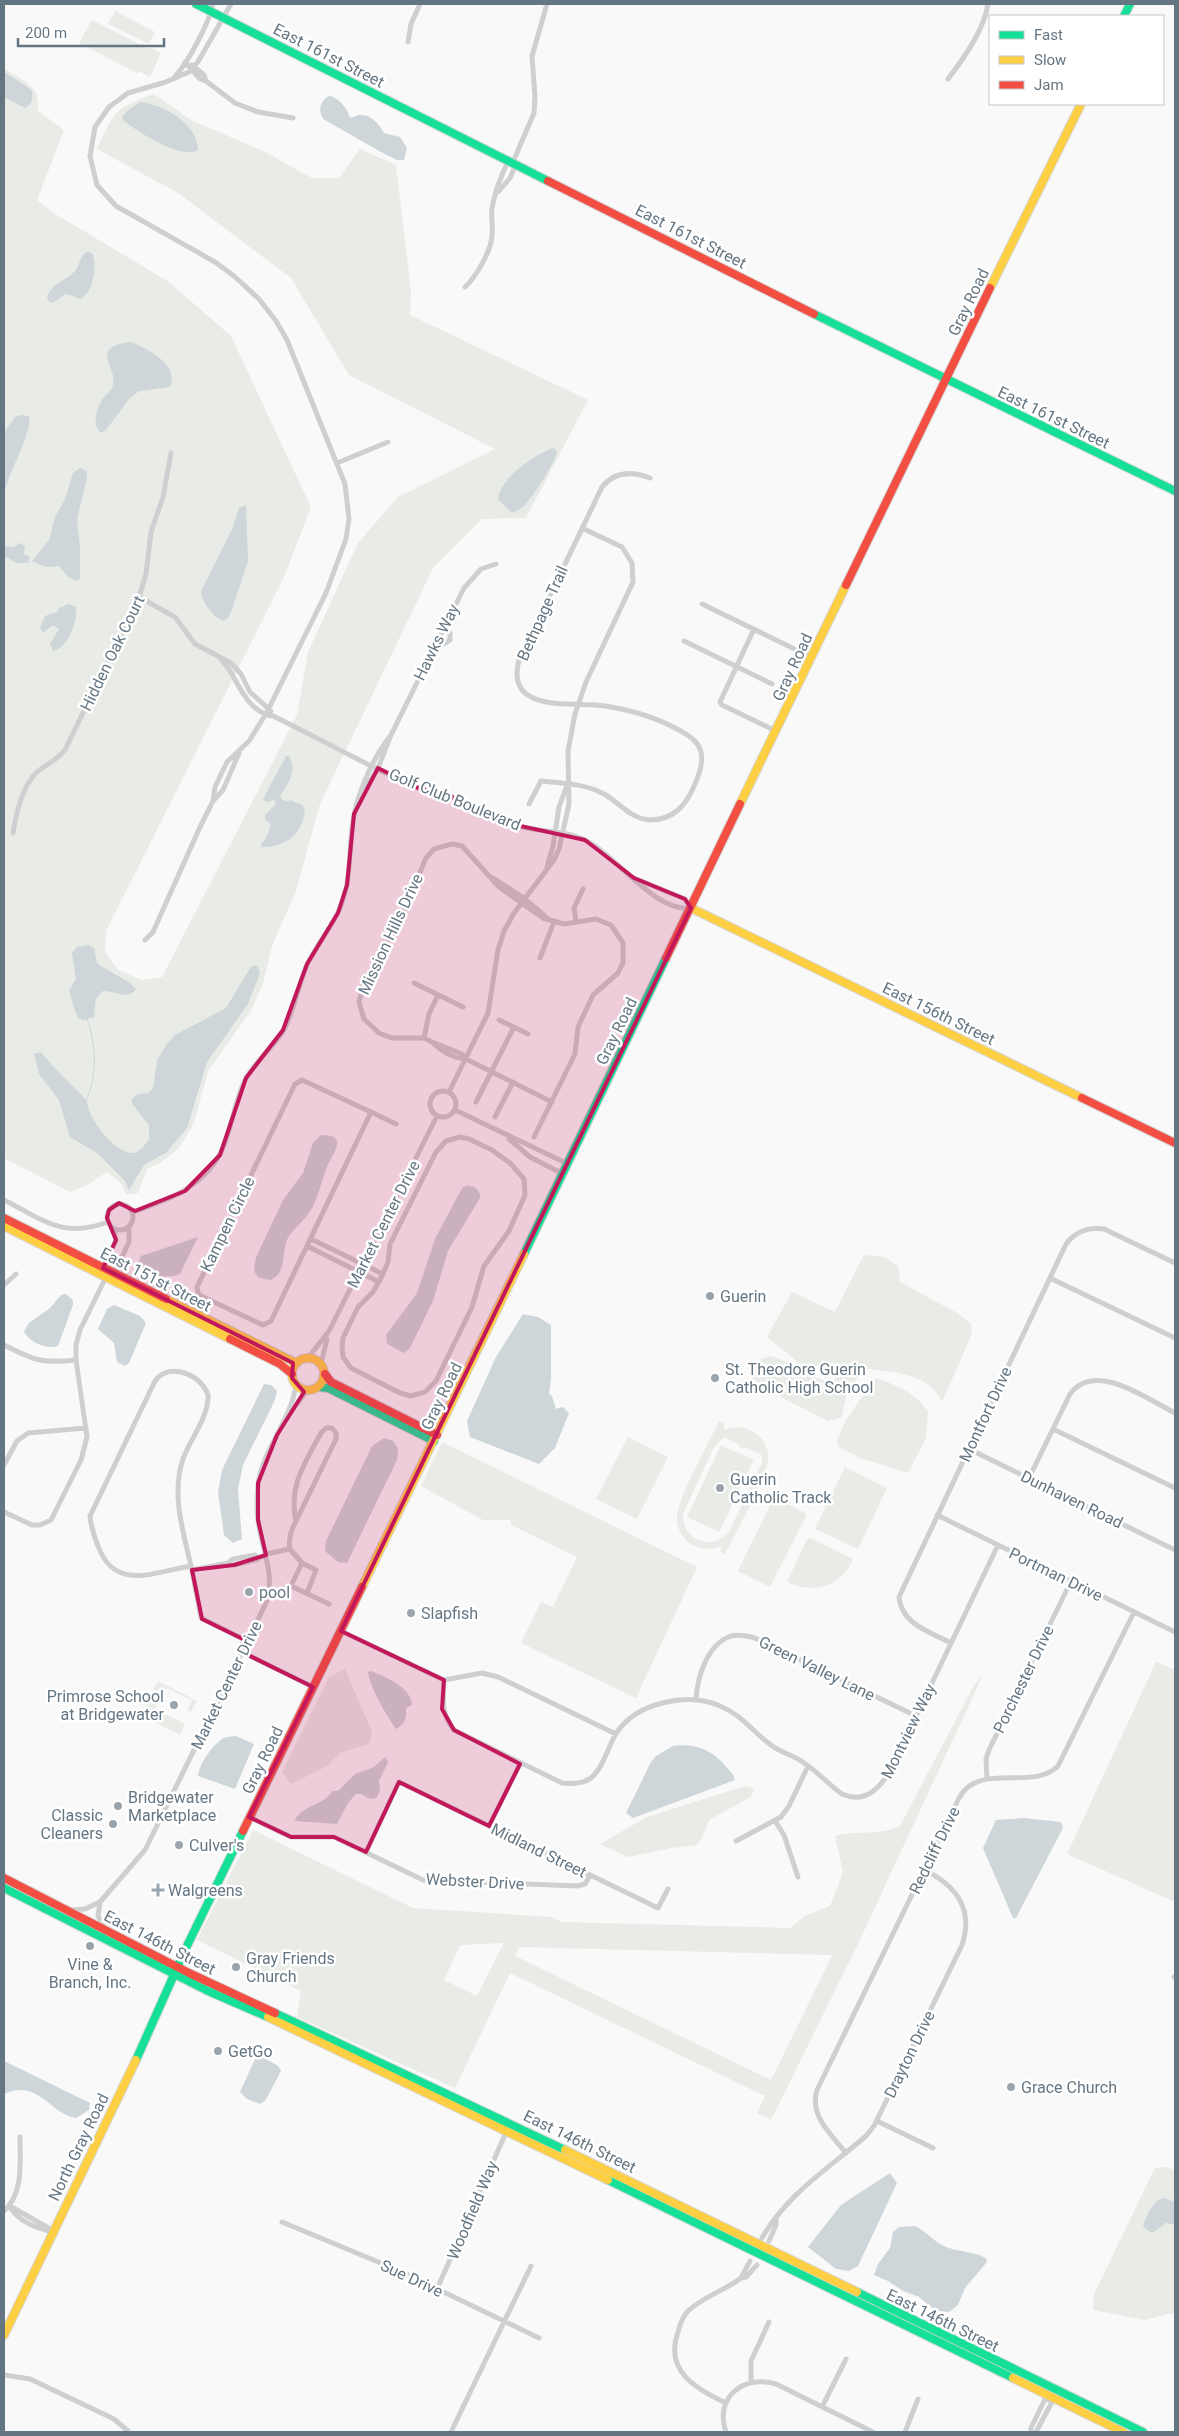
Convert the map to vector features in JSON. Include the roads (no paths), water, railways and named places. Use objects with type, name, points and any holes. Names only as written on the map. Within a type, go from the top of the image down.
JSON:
[{"type":"street","name":"East 161st Street","points":[[196,4],[212,8],[222,17],[945,380],[1175,491]]},
{"type":"street","points":[[145,940],[154,932],[213,801],[215,787],[227,762],[239,752],[270,708],[326,593],[346,539],[349,519],[345,484],[337,463],[286,340],[260,298],[215,262],[116,206],[97,185],[90,156],[95,127],[109,107],[128,93],[174,78],[192,69],[231,4]]},
{"type":"street","points":[[408,42],[411,24],[420,4]]},
{"type":"street","points":[[498,191],[510,178],[513,162],[534,113],[535,97],[532,56],[547,4]]},
{"type":"street","points":[[948,79],[972,41],[984,18],[988,4]]},
{"type":"street","points":[[174,78],[185,62],[212,8]]},
{"type":"street","points":[[185,62],[192,69],[204,75],[206,81],[225,97],[240,106],[258,112],[293,118]]},
{"type":"street","name":"Gray Road","points":[[176,1971],[249,1817],[436,1438],[945,380],[1081,105]]},
{"type":"street","points":[[465,286],[474,278],[491,242],[492,210],[500,180],[513,162]]},
{"type":"street","points":[[337,463],[388,442]]},
{"type":"street","name":"Hidden Oak Court","points":[[13,834],[20,801],[32,778],[58,758],[65,750],[139,597],[146,574],[151,532],[163,497],[171,453]]},
{"type":"street","name":"Bethpage Trail","points":[[542,781],[568,784],[605,794],[638,818],[659,819],[669,816],[683,805],[702,764],[700,748],[694,740],[664,722],[616,707],[546,703],[536,700],[523,688],[517,670],[519,660],[582,528],[607,481],[624,473],[639,474],[650,478]]},
{"type":"street","points":[[449,1092],[491,1003],[502,936],[523,901],[557,854],[567,813],[568,751],[578,705],[586,682],[633,582],[634,573],[629,555],[622,547],[582,528]]},
{"type":"street","name":"Hawks Way","points":[[133,1212],[185,1191],[204,1175],[220,1155],[228,1136],[246,1078],[286,1025],[308,964],[335,919],[343,899],[347,885],[353,822],[363,790],[444,626],[469,581],[487,565],[496,564]]},
{"type":"street","name":"Golf Club Boulevard","points":[[139,597],[172,614],[180,621],[195,644],[234,666],[254,697],[270,708]]},
{"type":"street","points":[[702,604],[811,657]]},
{"type":"street","points":[[436,643],[444,644],[450,640],[450,633],[444,626]]},
{"type":"street","points":[[754,629],[720,703],[776,732]]},
{"type":"street","points":[[684,641],[772,684]]},
{"type":"street","name":"Golf Club Boulevard","points":[[220,658],[245,698],[266,714],[418,788],[450,796],[507,823],[526,828],[563,832],[592,844],[647,891],[681,909],[691,908],[685,899],[634,878]]},
{"type":"street","points":[[237,685],[244,682]]},
{"type":"street","points":[[270,708],[273,716]]},
{"type":"street","points":[[529,804],[542,781],[540,774]]},
{"type":"street","points":[[546,867],[553,846],[558,811],[568,784]]},
{"type":"street","points":[[558,811],[567,813]]},
{"type":"street","name":"Mission Hills Drive","points":[[551,920],[546,914],[523,901],[492,878],[462,846],[447,844],[432,850],[426,858],[398,924],[362,989],[359,1002],[361,1013],[372,1029],[392,1038],[424,1038],[462,1054],[466,1059],[552,1102]]},
{"type":"street","points":[[576,922],[574,908],[583,889]]},
{"type":"street","name":"East 156th Street","points":[[691,908],[1175,1143]]},
{"type":"street","points":[[534,1137],[574,1054],[578,1027],[593,995],[618,973],[624,956],[622,939],[611,925],[596,919],[564,924],[551,920],[540,958]]},
{"type":"street","points":[[414,983],[463,1007]]},
{"type":"street","points":[[424,1038],[430,1014],[438,995]]},
{"type":"street","points":[[500,1020],[528,1034]]},
{"type":"street","points":[[476,1102],[514,1027]]},
{"type":"street","name":"Kampen Circle","points":[[372,1112],[268,1324],[260,1325],[198,1293],[198,1285],[296,1082],[306,1080],[372,1112],[396,1124]]},
{"type":"street","points":[[495,1118],[512,1082]]},
{"type":"street","points":[[439,1091],[449,1092],[456,1100],[455,1110],[449,1116],[437,1116],[430,1108],[432,1097],[439,1091]]},
{"type":"street","points":[[455,1110],[568,1164]]},
{"type":"street","name":"Market Center Drive","points":[[308,1358],[329,1331],[437,1116]]},
{"type":"street","points":[[505,1135],[530,1157],[563,1174]]},
{"type":"street","points":[[460,1137],[473,1140],[502,1156],[521,1174],[525,1185],[523,1202],[506,1234],[484,1266],[472,1307],[434,1384],[425,1392],[411,1396],[400,1393],[351,1368],[344,1357],[343,1338],[358,1307],[373,1292],[383,1274],[388,1262],[390,1244],[438,1148],[446,1141],[460,1137]]},
{"type":"street","points":[[4,1200],[55,1226],[70,1230],[93,1228],[108,1222]]},
{"type":"street","points":[[104,1268],[116,1240],[114,1229],[108,1222],[107,1214],[115,1204],[124,1204],[133,1212],[134,1218],[130,1227],[129,1242],[114,1274]]},
{"type":"street","name":"East 151st Street","points":[[4,1218],[280,1357],[296,1363]]},
{"type":"street","name":"East 151st Street","points":[[4,1226],[280,1364],[292,1374]]},
{"type":"street","points":[[114,1229],[122,1230],[130,1227]]},
{"type":"street","name":"Montfort Drive","points":[[951,1642],[909,1620],[900,1607],[899,1597],[1066,1244],[1076,1234],[1095,1228],[1111,1232],[1175,1263]]},
{"type":"street","points":[[311,1239],[383,1274]]},
{"type":"street","points":[[307,1246],[379,1282]]},
{"type":"street","points":[[4,1285],[16,1274]]},
{"type":"street","points":[[4,1512],[32,1525],[40,1526],[51,1520],[81,1460],[86,1446],[86,1428],[76,1360],[80,1330],[106,1278]]},
{"type":"street","points":[[1050,1278],[1175,1338]]},
{"type":"street","name":"Market Center Drive","points":[[321,1364],[329,1331]]},
{"type":"street","points":[[4,1345],[38,1361],[54,1363],[76,1360]]},
{"type":"street","points":[[308,1358],[321,1364],[331,1382],[436,1438],[328,1388],[319,1387],[308,1391],[296,1385],[292,1374],[296,1363],[308,1358]]},
{"type":"street","points":[[247,1641],[201,1618],[191,1568],[179,1512],[179,1479],[183,1459],[207,1406],[208,1395],[200,1381],[177,1371],[162,1373],[155,1382],[90,1516],[91,1527],[104,1560],[115,1571],[123,1575],[136,1576],[191,1568],[228,1563],[233,1559],[255,1555],[258,1557],[290,1550]]},
{"type":"street","points":[[319,1387],[325,1374]]},
{"type":"street","points":[[1029,1478],[1074,1390],[1091,1380],[1106,1380],[1175,1413]]},
{"type":"street","name":"Market Center Drive","points":[[100,1902],[145,1850],[242,1652],[268,1594],[270,1580],[258,1520],[258,1483],[267,1456],[285,1418],[296,1385]]},
{"type":"street","name":"Market Center Drive","points":[[285,1418],[308,1391]]},
{"type":"street","points":[[4,1465],[17,1440],[28,1433],[86,1428]]},
{"type":"street","points":[[296,1521],[293,1500],[297,1481],[320,1433],[326,1428],[332,1428],[336,1433],[336,1439],[296,1521],[290,1533],[290,1550],[302,1562],[316,1570],[307,1593]]},
{"type":"street","points":[[1053,1430],[1175,1488]]},
{"type":"street","name":"Dunhaven Road","points":[[969,1449],[1175,1550]]},
{"type":"street","name":"Portman Drive","points":[[938,1515],[1175,1632]]},
{"type":"street","name":"Montview Way","points":[[444,1680],[442,1709],[447,1721],[454,1730],[562,1783],[573,1784],[583,1782],[597,1770],[623,1724],[654,1706],[674,1700],[696,1700],[720,1705],[738,1715],[772,1747],[808,1766],[842,1794],[857,1797],[871,1794],[880,1787],[890,1771],[998,1545]]},
{"type":"street","points":[[302,1562],[291,1586],[329,1604]]},
{"type":"street","name":"Porchester Drive","points":[[987,1779],[986,1760],[989,1750],[1071,1581]]},
{"type":"street","name":"Redcliff Drive","points":[[846,2153],[818,2118],[815,2109],[816,2095],[962,1794],[972,1784],[987,1779],[1040,1776],[1058,1766],[1134,1612]]},
{"type":"street","points":[[341,1631],[444,1680],[482,1673],[498,1677],[616,1734]]},
{"type":"street","name":"Green Valley Lane","points":[[696,1700],[700,1676],[712,1651],[720,1642],[731,1636],[743,1635],[755,1638],[916,1716]]},
{"type":"street","points":[[242,1652],[313,1687]]},
{"type":"street","points":[[489,1826],[520,1764]]},
{"type":"street","points":[[736,1841],[775,1821],[786,1812],[808,1766]]},
{"type":"street","name":"Midland Street","points":[[366,1852],[399,1782],[658,1908],[668,1888]]},
{"type":"street","name":"Webster Drive","points":[[249,1817],[290,1837],[330,1836],[427,1880],[577,1886],[585,1884],[590,1876]]},
{"type":"street","points":[[775,1821],[784,1835],[798,1877]]},
{"type":"street","name":"Drayton Drive","points":[[762,2238],[771,2223],[792,2198],[866,2136],[877,2121],[964,1938],[965,1916],[958,1897],[945,1881],[924,1870]]},
{"type":"street","name":"East 146th Street","points":[[4,1878],[106,1930],[176,1971],[466,2100],[1122,2432]]},
{"type":"street","name":"East 146th Street","points":[[4,1888],[1051,2395],[1143,2432]]},
{"type":"street","points":[[67,1910],[84,1909],[100,1902]]},
{"type":"street","points":[[100,1902],[98,1916],[106,1930]]},
{"type":"street","name":"North Gray Road","points":[[4,2335],[131,2072],[176,1971]]},
{"type":"street","points":[[877,2121],[933,2148]]},
{"type":"street","name":"Woodfield Way","points":[[437,2289],[507,2130]]},
{"type":"street","points":[[4,2211],[9,2206],[18,2185],[20,2137]]},
{"type":"street","points":[[9,2206],[53,2232]]},
{"type":"street","name":"Drayton Drive","points":[[769,2241],[776,2226],[776,2219]]},
{"type":"street","name":"Sue Drive","points":[[282,2222],[437,2289],[539,2338]]},
{"type":"street","points":[[741,2278],[750,2261]]},
{"type":"street","points":[[726,2403],[698,2390],[685,2376],[677,2363],[674,2353],[675,2339],[686,2313],[700,2301],[746,2277],[758,2265]]},
{"type":"street","points":[[451,2432],[531,2266]]},
{"type":"street","points":[[752,2381],[751,2361],[769,2322]]},
{"type":"street","points":[[822,2407],[846,2360]]},
{"type":"street","points":[[4,2375],[30,2380],[114,2419],[128,2431]]},
{"type":"street","points":[[726,2432],[724,2420],[726,2403],[737,2389],[752,2381],[776,2384],[873,2432]]},
{"type":"street","points":[[1031,2432],[1045,2399],[1051,2395],[1052,2402],[1036,2432]]},
{"type":"street","points":[[905,2432],[918,2399]]},
{"type":"waterway","points":[[86,1100],[90,1091],[94,1070],[94,1049],[87,1019]]},
{"type":"place","name":"Guerin","points":[[710,1296]]},
{"type":"place","name":"St. Theodore Guerin Catholic High School","points":[[715,1378]]},
{"type":"place","name":"Guerin Catholic Track","points":[[720,1488]]},
{"type":"place","name":"pool","points":[[249,1592]]},
{"type":"place","name":"Slapfish","points":[[411,1613]]},
{"type":"place","name":"Primrose School at Bridgewater","points":[[174,1705]]},
{"type":"place","name":"Bridgewater Marketplace","points":[[118,1806]]},
{"type":"place","name":"Classic Cleaners","points":[[113,1824]]},
{"type":"place","name":"Culver's","points":[[179,1845]]},
{"type":"place","name":"Walgreens","points":[[158,1890]]},
{"type":"place","name":"Vine & Branch, Inc.","points":[[90,1946]]},
{"type":"place","name":"Gray Friends Church","points":[[236,1967]]},
{"type":"place","name":"GetGo","points":[[218,2051]]},
{"type":"place","name":"Grace Church","points":[[1011,2087]]}]
